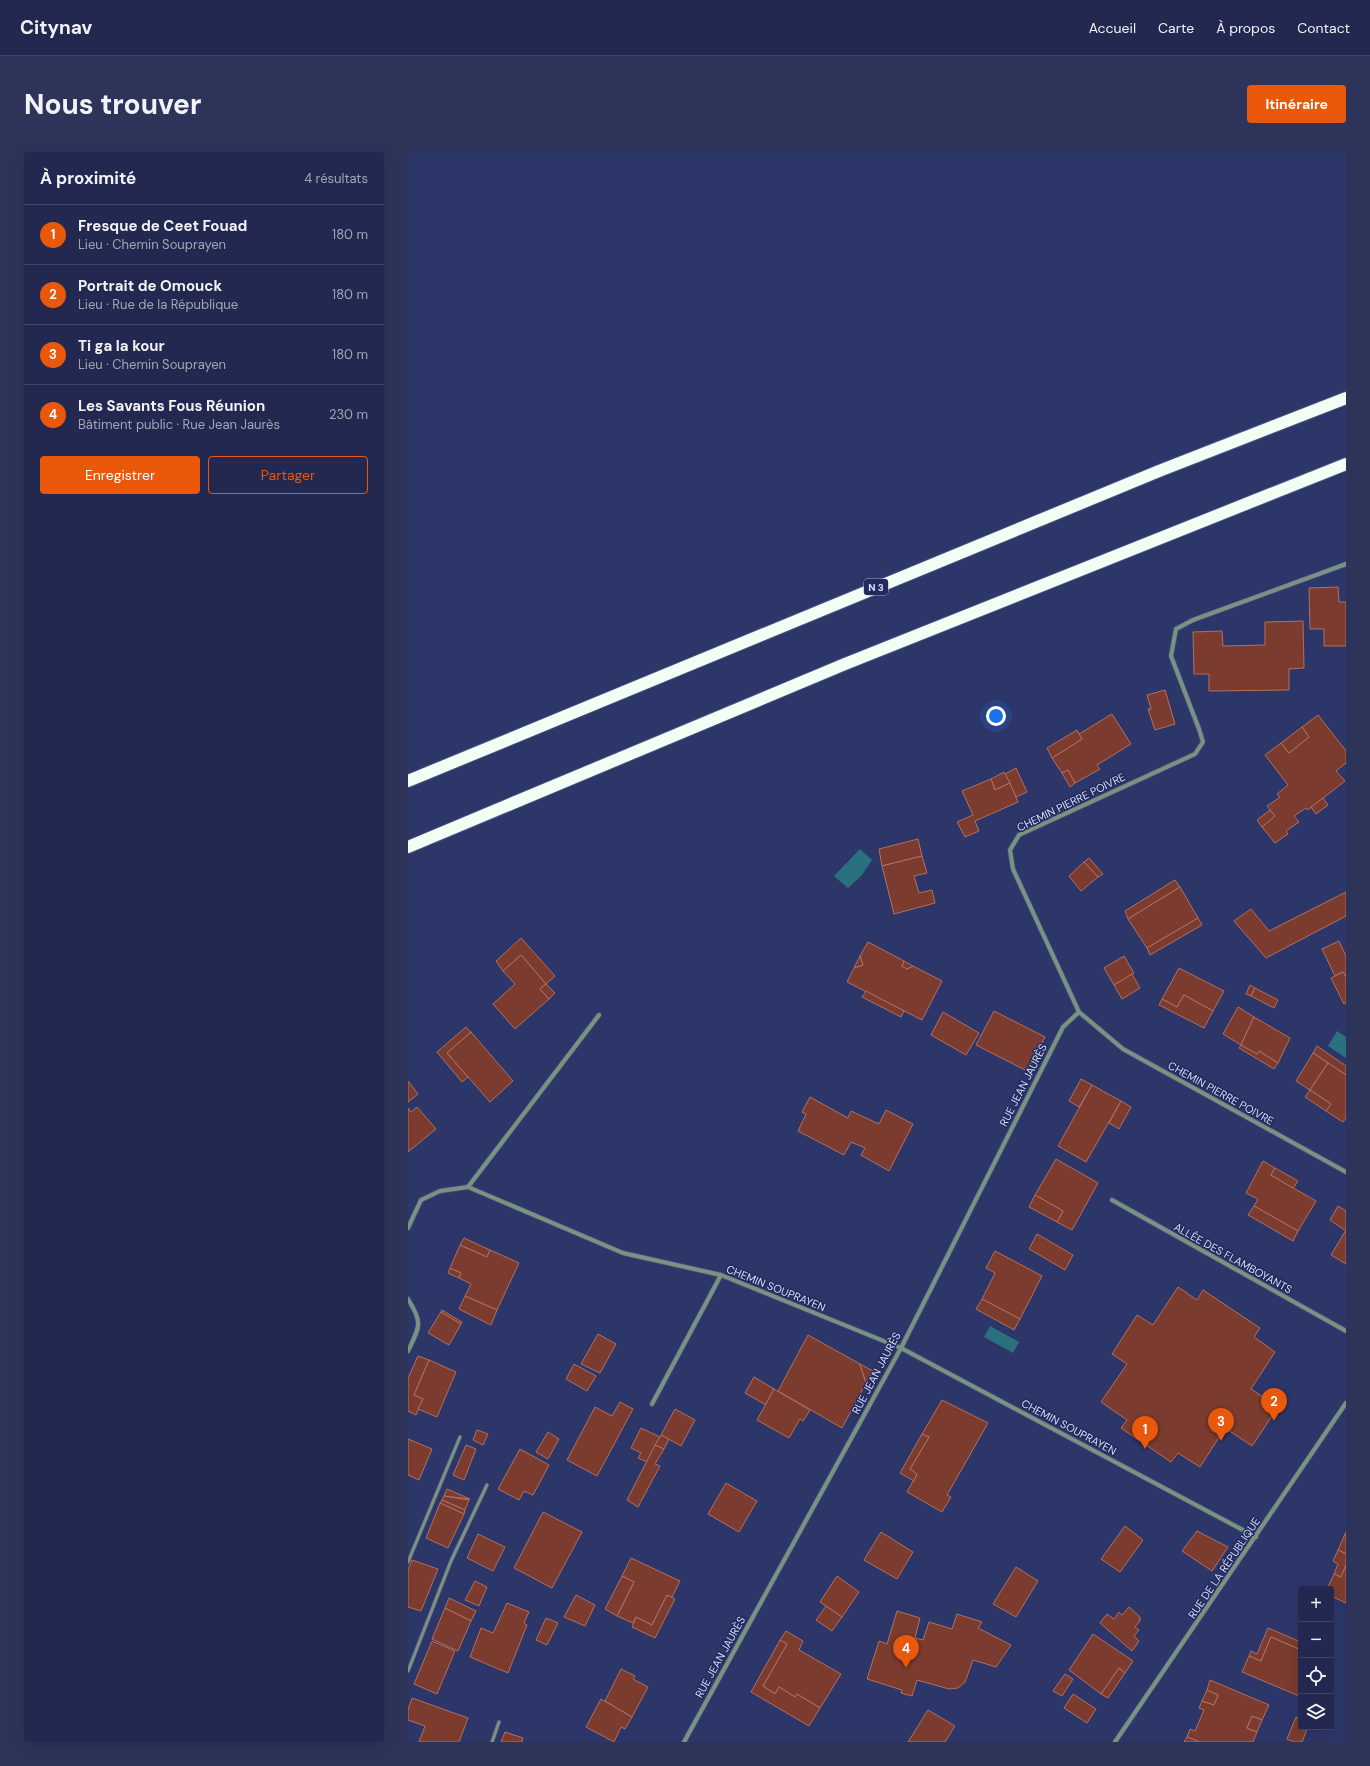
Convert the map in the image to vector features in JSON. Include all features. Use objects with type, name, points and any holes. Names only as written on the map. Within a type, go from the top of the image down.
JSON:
[{"type":"highway","name":"N 3","points":[[408,782],[1159,471],[1346,398]]},
{"type":"highway","points":[[408,847],[844,664],[1346,464]]},
{"type":"street","name":"CHEMIN PIERRE POIVRE","points":[[1346,564],[1193,620],[1176,629],[1171,656],[1200,729],[1202,742],[1195,754],[1019,835],[1010,850],[1013,869],[1079,1012],[1123,1049],[1346,1172]]},
{"type":"street","name":"RUE JEAN JAURÈS","points":[[684,1742],[900,1348],[1063,1027],[1079,1012]]},
{"type":"street","points":[[408,1228],[422,1200],[440,1191],[468,1187],[598,1015]]},
{"type":"street","name":"CHEMIN SOUPRAYEN","points":[[468,1187],[623,1253],[721,1275],[900,1348],[1256,1536]]},
{"type":"street","name":"ALLÉE DES FLAMBOYANTS","points":[[1112,1200],[1346,1331]]},
{"type":"street","points":[[652,1404],[721,1275]]},
{"type":"street","points":[[408,1299],[418,1315],[417,1332],[408,1351]]},
{"type":"street","name":"RUE DE LA RÉPUBLIQUE","points":[[1115,1742],[1346,1403]]},
{"type":"lane","points":[[408,1562],[460,1437]]},
{"type":"lane","points":[[408,1671],[451,1561],[487,1485]]},
{"type":"lane","points":[[492,1742],[499,1722]]},
{"type":"shaded area","points":[[860,849],[872,860],[862,875],[848,888],[834,876]]},
{"type":"shaded area","points":[[1337,1031],[1346,1037],[1346,1058],[1328,1046]]},
{"type":"shaded area","points":[[990,1326],[1019,1342],[1013,1353],[984,1337]]},
{"type":"building","points":[[1338,587],[1339,602],[1346,602],[1346,646],[1324,646],[1324,629],[1310,629],[1309,588]]},
{"type":"building","points":[[1303,621],[1304,668],[1289,669],[1289,690],[1209,691],[1209,674],[1194,674],[1193,632],[1222,631],[1223,646],[1265,645],[1265,622]]},
{"type":"building","points":[[1165,690],[1175,724],[1155,730],[1148,709],[1151,709],[1147,695]]},
{"type":"building","points":[[1112,714],[1131,744],[1097,765],[1100,769],[1075,783],[1068,770],[1062,773],[1052,758],[1082,739],[1079,734]]},
{"type":"building","points":[[1318,715],[1346,751],[1346,763],[1336,771],[1345,781],[1308,810],[1306,808],[1294,816],[1299,822],[1286,831],[1288,834],[1275,843],[1262,827],[1275,816],[1267,806],[1280,797],[1277,794],[1288,785],[1265,755],[1281,743],[1289,753],[1309,737],[1302,727]]},
{"type":"building","points":[[1302,727],[1309,737],[1289,753],[1281,743]]},
{"type":"building","points":[[1077,730],[1082,739],[1052,758],[1047,748]]},
{"type":"building","points":[[1016,768],[1027,792],[1016,797],[1005,774]]},
{"type":"building","points":[[1068,770],[1075,783],[1070,787],[1062,773]]},
{"type":"building","points":[[1004,772],[1010,783],[995,790],[991,779]]},
{"type":"building","points":[[991,779],[995,790],[1010,783],[1018,802],[975,821],[979,831],[965,837],[957,822],[973,815],[962,791]]},
{"type":"building","points":[[1323,798],[1328,805],[1316,814],[1311,807]]},
{"type":"building","points":[[1270,810],[1275,816],[1262,827],[1257,820]]},
{"type":"building","points":[[918,839],[922,856],[882,866],[879,849]]},
{"type":"building","points":[[922,856],[927,873],[914,876],[919,893],[932,890],[935,903],[894,914],[882,866]]},
{"type":"building","points":[[1089,858],[1103,874],[1098,877],[1084,862]]},
{"type":"building","points":[[1084,862],[1098,877],[1081,891],[1069,876]]},
{"type":"building","points":[[1175,880],[1180,887],[1128,919],[1125,911]]},
{"type":"building","points":[[1180,887],[1198,918],[1147,948],[1128,919]]},
{"type":"building","points":[[1346,892],[1346,916],[1266,958],[1234,921],[1251,909],[1269,931]]},
{"type":"building","points":[[1198,918],[1202,925],[1150,955],[1147,948]]},
{"type":"building","points":[[521,938],[555,976],[546,984],[521,955],[503,971],[496,961]]},
{"type":"building","points":[[1339,941],[1346,956],[1346,977],[1343,972],[1335,976],[1322,949]]},
{"type":"building","points":[[868,942],[904,961],[902,966],[907,969],[913,966],[942,981],[922,1020],[847,982],[854,968],[863,965],[860,956]]},
{"type":"building","points":[[521,955],[546,984],[540,989],[549,999],[515,1029],[493,1004],[515,984],[503,971]]},
{"type":"building","points":[[860,956],[863,965],[854,968]]},
{"type":"building","points":[[1124,956],[1134,973],[1114,985],[1104,968]]},
{"type":"building","points":[[904,961],[913,966],[907,969],[902,966]]},
{"type":"building","points":[[1179,968],[1224,991],[1213,1011],[1184,995],[1177,1007],[1162,999]]},
{"type":"building","points":[[1343,972],[1346,977],[1346,1003],[1344,1004],[1331,978]]},
{"type":"building","points":[[1132,974],[1140,988],[1122,999],[1114,985]]},
{"type":"building","points":[[546,984],[555,993],[549,999],[540,989]]},
{"type":"building","points":[[1250,985],[1255,988],[1251,996],[1246,994]]},
{"type":"building","points":[[1255,988],[1278,1000],[1274,1008],[1251,996]]},
{"type":"building","points":[[866,991],[904,1011],[901,1017],[862,997]]},
{"type":"building","points":[[1184,995],[1213,1011],[1204,1028],[1159,1005],[1162,999],[1177,1007]]},
{"type":"building","points":[[1238,1007],[1254,1017],[1241,1045],[1223,1034]]},
{"type":"building","points":[[994,1011],[1045,1037],[1027,1071],[976,1045]]},
{"type":"building","points":[[943,1012],[979,1033],[966,1055],[931,1035]]},
{"type":"building","points":[[1254,1017],[1290,1038],[1278,1063],[1259,1051],[1257,1054],[1241,1045]]},
{"type":"building","points":[[466,1027],[471,1032],[447,1053],[468,1077],[462,1082],[437,1052]]},
{"type":"building","points":[[471,1032],[513,1081],[490,1102],[447,1053]]},
{"type":"building","points":[[1241,1045],[1257,1054],[1259,1051],[1278,1063],[1274,1069],[1239,1048]]},
{"type":"building","points":[[1317,1046],[1346,1066],[1346,1075],[1313,1053]]},
{"type":"building","points":[[1313,1053],[1328,1063],[1310,1090],[1296,1081]]},
{"type":"building","points":[[1328,1063],[1346,1075],[1346,1118],[1343,1122],[1326,1111],[1331,1104],[1310,1090]]},
{"type":"building","points":[[1081,1079],[1092,1085],[1079,1107],[1069,1101]]},
{"type":"building","points":[[408,1081],[418,1094],[408,1102]]},
{"type":"building","points":[[1092,1085],[1121,1101],[1086,1162],[1058,1146]]},
{"type":"building","points":[[1310,1090],[1331,1104],[1326,1111],[1305,1097]]},
{"type":"building","points":[[810,1097],[848,1118],[851,1111],[879,1124],[886,1110],[913,1124],[889,1171],[861,1155],[865,1148],[851,1142],[844,1155],[798,1131],[806,1114],[802,1112]]},
{"type":"building","points":[[1121,1101],[1131,1107],[1119,1129],[1109,1123]]},
{"type":"building","points":[[417,1107],[436,1129],[408,1152],[408,1108],[411,1112]]},
{"type":"building","points":[[1056,1159],[1098,1183],[1072,1230],[1057,1222],[1063,1211],[1035,1195]]},
{"type":"building","points":[[1263,1161],[1275,1168],[1271,1175],[1316,1201],[1298,1231],[1254,1206],[1258,1199],[1246,1193]]},
{"type":"building","points":[[1275,1168],[1298,1181],[1293,1188],[1271,1175]]},
{"type":"building","points":[[1035,1195],[1063,1211],[1057,1222],[1029,1207]]},
{"type":"building","points":[[1254,1206],[1298,1231],[1293,1241],[1248,1215]]},
{"type":"building","points":[[1338,1206],[1346,1211],[1346,1231],[1330,1220]]},
{"type":"building","points":[[1346,1230],[1346,1264],[1331,1255]]},
{"type":"building","points":[[1037,1234],[1073,1255],[1065,1270],[1029,1249]]},
{"type":"building","points":[[464,1238],[490,1250],[487,1257],[460,1245]]},
{"type":"building","points":[[460,1245],[487,1257],[490,1250],[519,1263],[497,1310],[465,1296],[471,1284],[459,1278],[461,1273],[450,1268]]},
{"type":"building","points":[[995,1251],[1042,1276],[1020,1319],[982,1299],[995,1273],[986,1268]]},
{"type":"building","points":[[450,1268],[461,1273],[459,1278],[448,1273]]},
{"type":"building","points":[[1178,1287],[1197,1300],[1203,1290],[1260,1328],[1254,1337],[1275,1352],[1251,1389],[1278,1407],[1252,1446],[1225,1428],[1200,1467],[1178,1453],[1171,1462],[1121,1428],[1127,1420],[1101,1402],[1127,1364],[1112,1354],[1137,1315],[1153,1325]]},
{"type":"building","points":[[465,1296],[497,1310],[491,1325],[459,1309]]},
{"type":"building","points":[[982,1299],[1020,1319],[1014,1330],[976,1309]]},
{"type":"building","points":[[442,1310],[462,1322],[461,1324],[441,1312]]},
{"type":"building","points":[[441,1312],[461,1324],[449,1345],[428,1333]]},
{"type":"building","points":[[598,1334],[616,1344],[600,1373],[581,1364]]},
{"type":"building","points":[[808,1335],[860,1364],[866,1383],[842,1428],[778,1391]]},
{"type":"building","points":[[418,1356],[429,1360],[414,1395],[423,1399],[416,1415],[408,1411],[408,1378]]},
{"type":"building","points":[[429,1360],[456,1372],[437,1417],[418,1409],[423,1399],[414,1395]]},
{"type":"building","points":[[574,1364],[596,1376],[587,1391],[566,1379]]},
{"type":"building","points":[[860,1364],[873,1371],[866,1383]]},
{"type":"building","points":[[754,1377],[774,1389],[766,1405],[745,1393]]},
{"type":"building","points":[[774,1389],[810,1410],[803,1421],[800,1419],[789,1438],[757,1420]]},
{"type":"building","points":[[942,1400],[988,1423],[947,1495],[951,1497],[942,1512],[907,1492],[917,1474],[910,1469],[929,1437],[922,1434]]},
{"type":"building","points":[[620,1402],[633,1409],[597,1476],[567,1460],[595,1407],[612,1416]]},
{"type":"building","points":[[675,1409],[695,1420],[681,1446],[661,1435]]},
{"type":"building","points":[[641,1428],[660,1437],[647,1462],[638,1458],[641,1453],[631,1448]]},
{"type":"building","points":[[477,1430],[488,1434],[483,1445],[473,1440]]},
{"type":"building","points":[[548,1432],[559,1439],[548,1459],[536,1452]]},
{"type":"building","points":[[922,1434],[929,1437],[910,1469],[917,1474],[914,1481],[900,1473]]},
{"type":"building","points":[[661,1435],[669,1439],[664,1449],[655,1445]]},
{"type":"building","points":[[408,1439],[432,1449],[419,1480],[408,1475]]},
{"type":"building","points":[[466,1445],[476,1449],[464,1480],[453,1475]]},
{"type":"building","points":[[655,1445],[664,1449],[655,1464],[660,1466],[638,1507],[627,1500]]},
{"type":"building","points":[[520,1449],[549,1465],[533,1495],[524,1491],[519,1500],[498,1489]]},
{"type":"building","points":[[726,1483],[757,1501],[739,1532],[708,1514]]},
{"type":"building","points":[[447,1489],[470,1499],[444,1496]]},
{"type":"building","points":[[444,1496],[469,1500],[465,1510],[442,1500]]},
{"type":"building","points":[[442,1500],[465,1510],[464,1514],[440,1503]]},
{"type":"building","points":[[440,1503],[464,1514],[448,1548],[426,1538]]},
{"type":"building","points":[[543,1512],[582,1532],[552,1588],[514,1568]]},
{"type":"building","points":[[1125,1526],[1143,1540],[1120,1572],[1101,1559]]},
{"type":"building","points":[[1197,1531],[1228,1547],[1212,1571],[1182,1551]]},
{"type":"building","points":[[881,1532],[913,1552],[897,1579],[864,1560]]},
{"type":"building","points":[[1346,1532],[1346,1554],[1338,1550]]},
{"type":"building","points":[[478,1534],[505,1547],[493,1571],[467,1558]]},
{"type":"building","points":[[1338,1550],[1346,1554],[1346,1565],[1341,1577],[1334,1574],[1338,1564],[1333,1561]]},
{"type":"building","points":[[631,1558],[680,1581],[672,1597],[667,1595],[652,1625],[636,1617],[633,1623],[617,1616],[634,1582],[622,1576]]},
{"type":"building","points":[[412,1560],[438,1569],[421,1611],[408,1607],[408,1570]]},
{"type":"building","points":[[1346,1565],[1346,1603],[1334,1597],[1334,1586],[1328,1586],[1334,1574],[1341,1577]]},
{"type":"building","points":[[1016,1567],[1038,1581],[1016,1617],[993,1604]]},
{"type":"building","points":[[622,1576],[634,1582],[617,1616],[605,1609]]},
{"type":"building","points":[[837,1576],[859,1592],[842,1617],[820,1602]]},
{"type":"building","points":[[475,1581],[487,1587],[479,1606],[465,1600]]},
{"type":"building","points":[[576,1595],[595,1605],[585,1626],[564,1617]]},
{"type":"building","points":[[667,1595],[675,1599],[655,1638],[632,1627],[636,1617],[652,1625]]},
{"type":"building","points":[[449,1598],[476,1611],[471,1621],[445,1608]]},
{"type":"building","points":[[507,1603],[529,1612],[524,1623],[527,1625],[508,1673],[470,1657],[481,1628],[493,1633]]},
{"type":"building","points":[[826,1606],[842,1617],[832,1631],[816,1620]]},
{"type":"building","points":[[1129,1607],[1140,1617],[1140,1621],[1135,1627],[1139,1630],[1134,1636],[1139,1641],[1132,1651],[1100,1623],[1107,1614],[1114,1619],[1119,1612],[1122,1615]]},
{"type":"building","points":[[445,1608],[471,1621],[458,1651],[432,1639]]},
{"type":"building","points":[[897,1611],[920,1618],[915,1638],[923,1640],[929,1622],[952,1629],[957,1614],[982,1622],[978,1628],[1011,1645],[996,1667],[973,1660],[965,1682],[958,1688],[949,1689],[917,1680],[912,1696],[901,1693],[902,1690],[867,1679],[879,1641],[887,1644]]},
{"type":"building","points":[[546,1618],[558,1623],[547,1645],[536,1640]]},
{"type":"building","points":[[1268,1628],[1298,1641],[1298,1649],[1271,1637],[1261,1661],[1249,1656],[1251,1651],[1257,1654]]},
{"type":"building","points":[[786,1631],[803,1641],[799,1650],[841,1674],[820,1708],[797,1694],[795,1697],[779,1687],[775,1694],[763,1686],[787,1644],[780,1640]]},
{"type":"building","points":[[1093,1634],[1133,1661],[1125,1673],[1119,1668],[1101,1694],[1069,1670]]},
{"type":"building","points":[[1271,1637],[1298,1649],[1298,1696],[1242,1672],[1249,1656],[1261,1661]]},
{"type":"building","points":[[780,1640],[787,1644],[763,1686],[775,1694],[779,1687],[795,1697],[797,1694],[820,1708],[809,1726],[751,1692]]},
{"type":"building","points":[[432,1641],[455,1651],[437,1694],[414,1684]]},
{"type":"building","points":[[1119,1668],[1125,1673],[1108,1698],[1101,1694]]},
{"type":"building","points":[[621,1669],[635,1676],[633,1679],[648,1687],[632,1717],[605,1701]]},
{"type":"building","points":[[1065,1674],[1073,1679],[1062,1696],[1053,1691]]},
{"type":"building","points":[[1210,1680],[1269,1705],[1262,1720],[1252,1716],[1247,1728],[1257,1732],[1253,1742],[1198,1742],[1187,1737],[1190,1729],[1195,1731],[1204,1710],[1199,1708],[1202,1701],[1214,1705],[1218,1695],[1207,1690]]},
{"type":"building","points":[[1207,1690],[1218,1695],[1214,1705],[1202,1701]]},
{"type":"building","points":[[1073,1694],[1096,1709],[1087,1723],[1064,1708]]},
{"type":"building","points":[[412,1698],[468,1718],[459,1742],[419,1742],[425,1726],[408,1720],[408,1710]]},
{"type":"building","points":[[601,1699],[632,1717],[625,1729],[621,1727],[614,1742],[586,1727]]},
{"type":"building","points":[[928,1710],[955,1726],[945,1742],[908,1742]]},
{"type":"building","points":[[1252,1716],[1262,1720],[1257,1732],[1247,1728]]},
{"type":"building","points":[[1296,1717],[1298,1718],[1298,1730],[1307,1730],[1302,1742],[1294,1742],[1287,1739]]},
{"type":"building","points":[[505,1732],[523,1738],[522,1742],[501,1742]]},
{"type":"building","points":[[1187,1737],[1198,1741],[1198,1742],[1184,1742]]},
{"type":"place","name":"Portrait de Omouck","points":[[1274,1421]]},
{"type":"place","name":"Ti ga la kour","points":[[1221,1441]]},
{"type":"place","name":"Fresque de Ceet Fouad","points":[[1145,1449]]},
{"type":"place","name":"Les Savants Fous Réunion","points":[[906,1668]]}]
